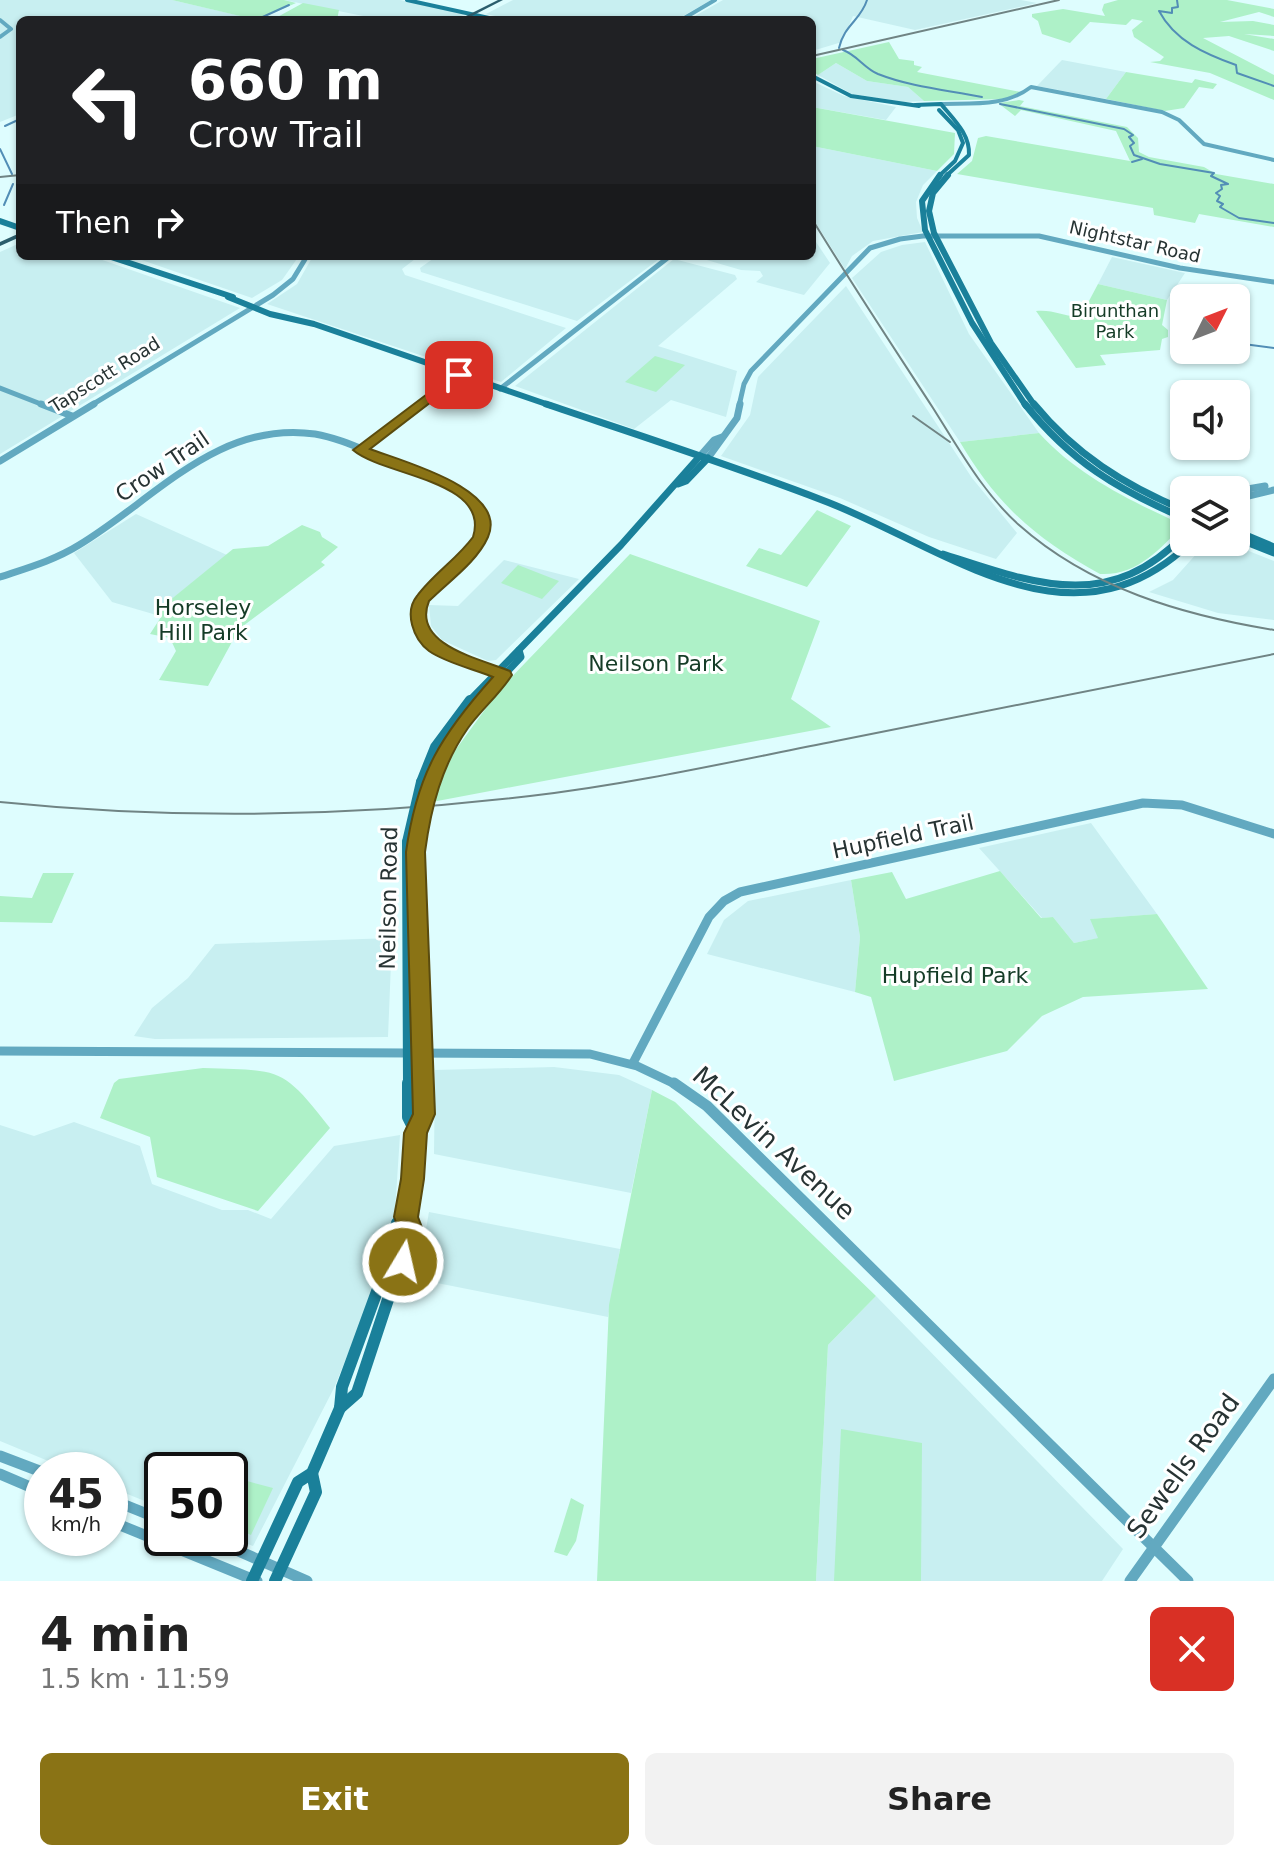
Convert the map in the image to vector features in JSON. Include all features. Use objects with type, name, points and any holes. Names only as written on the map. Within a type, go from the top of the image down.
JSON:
[{"type":"main road","points":[[407,0],[474,15],[509,0]]},
{"type":"main road","points":[[474,15],[501,0]]},
{"type":"main road","points":[[816,78],[851,96],[915,105],[939,105],[961,125],[971,143],[969,156],[937,187],[931,197],[930,218],[933,237],[963,310],[993,358],[1058,442],[1125,492],[1170,512]]},
{"type":"main road","points":[[120,260],[664,445],[670,451],[826,501],[936,552],[1003,575],[1057,585],[1088,585],[1139,572],[1160,560],[1170,550]]},
{"type":"main road","points":[[1080,457],[1170,503]]},
{"type":"main road","name":"Neilson Road","points":[[340,1408],[357,1393],[411,1230],[406,1217],[413,1179],[416,1133],[424,1114],[416,1052],[412,842],[426,782],[462,723],[519,650],[678,484],[686,481],[702,459]]},
{"type":"main road","points":[[1250,537],[1274,547]]},
{"type":"main road","points":[[1250,544],[1274,553]]},
{"type":"main road","points":[[936,552],[956,566],[998,581],[1050,591],[1088,593],[1137,584],[1167,566],[1177,556]]},
{"type":"main road","name":"Neilson Road","points":[[254,1580],[298,1482],[312,1473],[340,1408],[342,1387],[397,1223],[406,1217]]},
{"type":"main road","points":[[372,1305],[387,1309]]},
{"type":"main road","name":"Neilson Road","points":[[278,1575],[316,1492],[312,1473]]},
{"type":"street","points":[[688,16],[715,0]]},
{"type":"street","points":[[0,20],[11,29],[0,37]]},
{"type":"street","points":[[939,105],[1015,99],[1031,87],[1166,113],[1179,120],[1204,144],[1274,160]]},
{"type":"street","name":"Nightstar Road","points":[[933,237],[1052,237],[1180,268],[1274,282]]},
{"type":"street","name":"Neilson Road","points":[[702,459],[722,443],[722,437],[737,418],[744,384],[751,371],[869,252],[933,237]]},
{"type":"street","name":"Tapscott Road","points":[[0,461],[274,293],[293,279],[305,260]]},
{"type":"street","points":[[500,389],[665,260]]},
{"type":"street","points":[[360,450],[459,375]]},
{"type":"street","points":[[0,388],[72,416]]},
{"type":"street","name":"Crow Trail","points":[[0,577],[74,547],[215,450],[236,440],[262,433],[320,435],[455,487],[479,507],[484,526],[480,538],[469,553],[430,589],[420,602],[418,614],[422,631],[435,647],[499,674]]},
{"type":"street","points":[[1250,490],[1274,487]]},
{"type":"street","points":[[1250,495],[1274,487]]},
{"type":"street","name":"Hupfield Trail","points":[[633,1063],[709,917],[724,901],[752,887],[1143,803],[1182,805],[1274,834]]},
{"type":"street","name":"McLevin Avenue","points":[[0,1051],[590,1054],[633,1063],[679,1085],[707,1106],[1188,1581]]},
{"type":"street","name":"Sewells Road","points":[[1130,1581],[1274,1379]]},
{"type":"street","points":[[0,1456],[24,1465]]},
{"type":"street","points":[[0,1474],[24,1484]]},
{"type":"street","points":[[128,1528],[254,1580]]},
{"type":"street","points":[[248,1554],[262,1560],[278,1575],[307,1581]]},
{"type":"shaded area","points":[[0,0],[172,0],[241,16],[16,16],[16,116],[0,122]]},
{"type":"shaded area","points":[[284,0],[400,0],[465,14],[461,16],[363,16]]},
{"type":"shaded area","points":[[513,0],[711,0],[683,16],[486,14]]},
{"type":"shaded area","points":[[723,0],[1021,0],[1037,3],[915,30],[853,16],[842,42],[816,50],[816,16],[695,16]]},
{"type":"shaded area","points":[[1062,60],[1126,72],[1106,99],[1037,86]]},
{"type":"shaded area","points":[[836,63],[867,81],[908,87],[924,101],[905,102],[852,94],[818,75]]},
{"type":"shaded area","points":[[816,83],[844,96],[896,107],[886,120],[816,108]]},
{"type":"shaded area","points":[[816,147],[937,171],[923,185],[916,202],[917,218],[923,232],[873,241],[852,256],[845,269],[816,223]]},
{"type":"shaded area","points":[[816,242],[830,263],[804,295],[756,282],[763,276],[760,271],[741,270],[707,260],[816,260]]},
{"type":"shaded area","points":[[925,242],[969,334],[1039,433],[960,442],[852,278],[881,252]]},
{"type":"shaded area","points":[[16,245],[16,260],[102,260],[240,308],[0,454],[0,252]]},
{"type":"shaded area","points":[[1112,257],[1185,273],[1178,284],[1170,284],[1167,300],[1098,284]]},
{"type":"shaded area","points":[[142,260],[296,260],[282,280],[252,298]]},
{"type":"shaded area","points":[[311,260],[414,260],[402,269],[405,275],[566,328],[501,382],[267,304],[297,284]]},
{"type":"shaded area","points":[[431,260],[658,260],[577,321],[421,272],[420,268]]},
{"type":"shaded area","points":[[673,260],[735,275],[737,279],[658,346],[737,371],[726,417],[671,400],[634,429],[515,386]]},
{"type":"shaded area","points":[[846,286],[972,478],[1017,533],[996,559],[929,537],[840,498],[721,456],[750,415],[758,377]]},
{"type":"shaded area","points":[[136,514],[227,555],[153,614],[112,602],[74,553]]},
{"type":"shaded area","points":[[1250,552],[1274,561],[1274,620],[1218,613],[1149,592],[1173,580],[1194,556],[1250,556]]},
{"type":"shaded area","points":[[504,560],[579,579],[496,660],[488,661],[442,640],[431,626],[429,605],[458,606]]},
{"type":"shaded area","points":[[1091,823],[1157,914],[1091,919],[1099,938],[1074,943],[1053,917],[1042,918],[979,848]]},
{"type":"shaded area","points":[[851,880],[860,937],[855,992],[707,954],[724,920],[748,901]]},
{"type":"shaded area","points":[[392,938],[388,1037],[155,1039],[134,1036],[152,1008],[188,978],[215,944]]},
{"type":"shaded area","points":[[554,1067],[619,1075],[652,1090],[631,1193],[434,1154],[435,1070]]},
{"type":"shaded area","points":[[74,1122],[140,1146],[152,1184],[222,1210],[248,1210],[271,1219],[334,1146],[400,1135],[394,1226],[370,1298],[335,1386],[253,1546],[248,1544],[248,1452],[144,1452],[144,1501],[128,1494],[128,1452],[27,1452],[0,1441],[0,1125],[34,1136]]},
{"type":"shaded area","points":[[429,1212],[620,1249],[608,1317],[417,1279]]},
{"type":"shaded area","points":[[876,1296],[1123,1549],[1102,1581],[816,1581],[828,1345]]},
{"type":"green space","points":[[172,0],[284,0],[296,3],[266,16],[240,16]]},
{"type":"green space","points":[[1118,0],[1227,0],[1274,9],[1274,17],[1259,12],[1220,22],[1253,21],[1274,25],[1274,36],[1244,34],[1274,39],[1274,51],[1229,36],[1203,38],[1274,75],[1274,100],[1210,73],[1150,62],[1160,61],[1164,57],[1134,37],[1132,30],[1143,21],[1132,19],[1126,25],[1090,22],[1070,43],[1042,34],[1038,21],[1032,17],[1032,14],[1063,9],[1105,16],[1102,10],[1104,4]]},
{"type":"green space","points":[[303,3],[339,10],[338,16],[279,16]]},
{"type":"green space","points":[[889,42],[899,59],[914,61],[914,65],[922,67],[917,72],[1021,92],[1005,99],[924,101],[908,87],[867,81],[836,63],[818,75],[816,58]]},
{"type":"green space","points":[[1126,72],[1217,84],[1213,89],[1199,87],[1184,108],[1165,111],[1106,99]]},
{"type":"green space","points":[[1024,101],[1020,106],[1127,127],[1138,138],[1139,152],[1149,157],[1204,167],[1216,174],[1274,184],[1274,227],[1199,214],[1195,223],[1154,215],[1153,208],[957,174],[972,161],[978,138],[986,136],[1130,161],[1116,131],[1021,110],[1015,116],[998,103]]},
{"type":"green space","points":[[816,108],[955,133],[954,154],[937,171],[816,147]]},
{"type":"green space","name":"Birunthan Park","points":[[1098,284],[1167,300],[1162,325],[1168,330],[1168,337],[1162,339],[1160,350],[1100,355],[1106,365],[1076,368],[1036,311],[1081,316]]},
{"type":"green space","points":[[655,356],[685,365],[656,392],[625,382]]},
{"type":"green space","points":[[1039,433],[1088,475],[1170,519],[1170,539],[1136,566],[1125,571],[1100,574],[1056,547],[1020,518],[988,484],[960,442]]},
{"type":"green space","points":[[817,510],[851,526],[807,587],[746,566],[759,548],[781,555]]},
{"type":"green space","name":"Horseley Hill Park","points":[[302,525],[320,532],[322,537],[338,547],[321,562],[325,565],[239,629],[208,686],[159,680],[176,651],[170,638],[150,634],[161,617],[153,614],[233,549],[268,546]]},
{"type":"green space","name":"Neilson Park","points":[[630,554],[820,621],[791,699],[831,727],[432,802],[454,752],[500,689]]},
{"type":"green space","points":[[518,565],[559,581],[542,599],[501,583]]},
{"type":"green space","name":"Hupfield Park","points":[[1000,871],[1041,918],[1053,917],[1074,943],[1098,938],[1090,919],[1157,914],[1208,989],[1083,997],[1042,1016],[1007,1051],[894,1081],[871,997],[855,992],[860,937],[851,880],[892,872],[906,899]]},
{"type":"green space","points":[[43,873],[74,873],[52,923],[0,922],[0,896],[32,898]]},
{"type":"green space","points":[[203,1068],[249,1070],[277,1076],[300,1092],[330,1128],[258,1211],[157,1177],[150,1137],[100,1118],[114,1083],[119,1079]]},
{"type":"green space","points":[[652,1090],[675,1102],[876,1296],[828,1345],[816,1581],[597,1581],[609,1305]]},
{"type":"green space","points":[[841,1429],[922,1443],[921,1581],[834,1581]]},
{"type":"green space","points":[[248,1481],[273,1488],[251,1535],[248,1534]]},
{"type":"green space","points":[[571,1498],[584,1505],[576,1541],[567,1556],[554,1552]]},
{"type":"waterway","points":[[839,48],[867,0]]},
{"type":"waterway","points":[[1177,0],[1178,7],[1172,8],[1172,13],[1159,11],[1173,31],[1202,51],[1236,65],[1237,73],[1274,86]]},
{"type":"waterway","points":[[265,16],[289,5]]},
{"type":"waterway","points":[[843,50],[873,71],[891,78],[982,97]]},
{"type":"waterway","points":[[1000,104],[1124,129],[1133,135],[1129,137],[1134,143],[1130,146],[1134,155],[1160,164],[1214,173],[1211,176],[1228,184],[1221,185],[1222,189],[1216,193],[1220,196],[1217,201],[1223,204],[1220,207],[1239,218],[1274,223]]},
{"type":"waterway","points":[[5,126],[16,121]]},
{"type":"waterway","points":[[0,149],[12,174]]},
{"type":"waterway","points":[[1132,162],[1142,159]]},
{"type":"waterway","points":[[4,205],[13,184]]},
{"type":"waterway","points":[[1250,345],[1274,348]]},
{"type":"railway","points":[[816,55],[1059,0]]},
{"type":"railway","points":[[0,177],[16,175]]},
{"type":"railway","points":[[816,225],[972,470],[1019,525],[1076,566],[1139,596],[1205,616],[1274,630]]},
{"type":"railway","points":[[913,416],[950,442]]},
{"type":"railway","points":[[0,802],[132,812],[265,814],[398,808],[530,796],[683,772],[1274,654]]},
{"type":"route","points":[[403,1262],[411,1230],[406,1217],[413,1179],[416,1133],[424,1114],[416,852],[419,827],[433,771],[462,723],[504,675],[435,647],[419,622],[418,610],[422,599],[480,538],[484,526],[479,507],[472,498],[455,487],[360,450],[459,375]]}]
